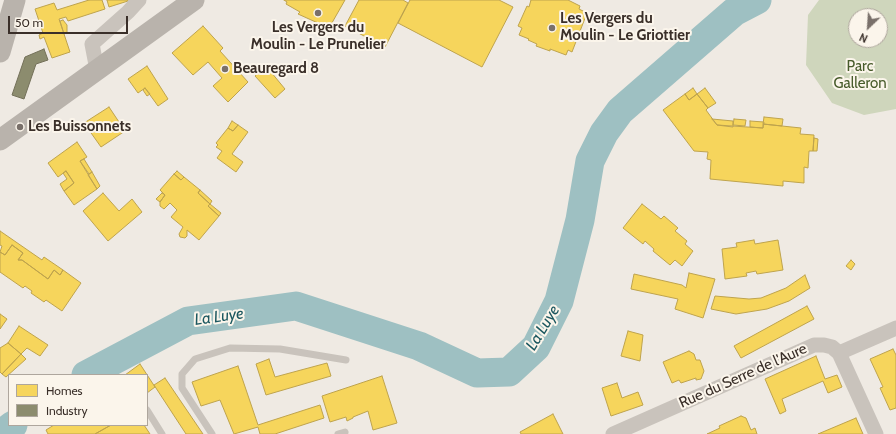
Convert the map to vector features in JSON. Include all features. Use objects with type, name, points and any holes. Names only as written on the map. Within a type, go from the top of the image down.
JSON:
[{"type":"street","points":[[96,70],[92,44],[128,12],[139,0]]},
{"type":"street","points":[[0,140],[194,0]]},
{"type":"street","points":[[0,52],[9,11]]},
{"type":"street","points":[[876,434],[839,352],[896,328]]},
{"type":"street","name":"Rue du Serre de l'Aure","points":[[613,434],[814,345],[824,344],[839,352]]},
{"type":"lane","points":[[212,434],[182,388],[182,374],[195,359],[230,348],[280,350],[346,360]]},
{"type":"lane","points":[[148,412],[162,434]]},
{"type":"lane","points":[[338,434],[345,432]]},
{"type":"green space","name":"Parc Galleron","points":[[819,0],[896,0],[896,109],[864,115],[832,103],[806,65],[808,15]]},
{"type":"building: Homes","points":[[89,0],[102,0],[105,9],[68,21],[66,17],[59,19],[70,52],[52,58],[44,37],[40,39],[39,35],[43,33],[35,9],[54,3],[57,10]]},
{"type":"building: Homes","points":[[107,0],[128,0],[128,1],[109,7]]},
{"type":"building: Homes","name":"Les Vergers du Moulin - Le Prunelier","points":[[284,0],[345,0],[329,28],[298,14],[300,12],[286,4],[287,2]]},
{"type":"building: Homes","points":[[359,0],[403,0],[408,3],[385,47],[345,26]]},
{"type":"building: Homes","points":[[410,0],[499,0],[513,7],[482,67],[398,23]]},
{"type":"building: Homes","name":"Les Vergers du Moulin - Le Griottier","points":[[531,0],[568,0],[580,6],[579,9],[587,13],[572,52],[568,50],[566,55],[550,49],[550,51],[536,46],[537,44],[519,35],[522,28],[518,26],[527,6],[529,7]]},
{"type":"building: Homes","points":[[63,20],[67,25],[67,33],[64,34],[60,21]]},
{"type":"building: Homes","name":"Beauregard 8","points":[[203,26],[223,48],[220,51],[248,82],[228,102],[213,86],[222,78],[208,62],[193,75],[172,53]]},
{"type":"building: Homes","points":[[147,66],[168,99],[158,106],[145,88],[138,93],[128,79]]},
{"type":"building: Homes","points":[[266,66],[285,89],[275,98],[255,76]]},
{"type":"building: Homes","points":[[145,88],[150,94],[147,96],[143,90]]},
{"type":"building: Homes","points":[[693,88],[697,94],[689,100],[685,94]]},
{"type":"building: Homes","points":[[705,88],[716,103],[708,108],[697,94]]},
{"type":"building: Homes","points":[[685,94],[689,100],[697,94],[708,108],[706,110],[717,125],[763,128],[763,124],[801,128],[800,134],[814,135],[813,151],[809,151],[808,168],[804,167],[804,183],[783,181],[783,186],[710,179],[711,160],[707,159],[708,152],[694,151],[663,110]]},
{"type":"building: Homes","points":[[109,107],[125,131],[101,147],[84,123]]},
{"type":"building: Homes","points":[[764,117],[783,119],[782,126],[763,124]]},
{"type":"building: Homes","points":[[712,119],[733,121],[733,127],[717,125]]},
{"type":"building: Homes","points":[[734,119],[746,120],[745,126],[733,125]]},
{"type":"building: Homes","points":[[232,121],[238,125],[233,131],[228,128]]},
{"type":"building: Homes","points":[[750,121],[764,122],[763,128],[750,127]]},
{"type":"building: Homes","points":[[238,125],[248,132],[232,154],[243,162],[236,172],[217,158],[222,151],[216,147],[218,145],[216,143],[228,128],[233,131]]},
{"type":"building: Homes","points":[[814,138],[818,139],[817,151],[813,151]]},
{"type":"building: Homes","points":[[77,142],[87,157],[80,161],[97,189],[74,205],[64,191],[74,183],[66,171],[58,177],[48,163]]},
{"type":"building: Homes","points":[[84,159],[92,172],[89,174],[80,161]]},
{"type":"building: Homes","points":[[66,171],[74,183],[64,191],[60,184],[67,179],[63,173]]},
{"type":"building: Homes","points":[[177,171],[184,177],[181,180],[174,174]]},
{"type":"building: Homes","points":[[92,172],[100,186],[97,189],[88,175]]},
{"type":"building: Homes","points":[[174,174],[181,180],[184,177],[200,190],[198,193],[210,204],[208,206],[219,216],[199,240],[187,230],[187,236],[185,238],[180,237],[179,234],[183,227],[171,217],[177,210],[170,203],[164,209],[160,206],[160,202],[165,195],[160,190]]},
{"type":"building: Homes","points":[[200,190],[212,201],[210,204],[198,193]]},
{"type":"building: Homes","points":[[103,193],[119,211],[132,199],[142,212],[108,241],[83,211]]},
{"type":"building: Homes","points":[[162,193],[165,195],[160,202],[156,199]]},
{"type":"building: Homes","points":[[210,204],[221,213],[219,216],[208,206]]},
{"type":"building: Homes","points":[[642,204],[661,219],[664,216],[678,228],[675,231],[687,241],[685,244],[693,251],[682,266],[675,260],[670,265],[653,251],[654,249],[645,241],[643,244],[623,228]]},
{"type":"building: Homes","points":[[0,231],[42,260],[44,257],[63,270],[60,275],[54,270],[48,279],[22,260],[18,260],[23,253],[12,245],[5,255],[0,252],[2,246],[0,245]]},
{"type":"building: Homes","points":[[754,240],[755,244],[778,240],[783,270],[757,274],[756,271],[746,273],[747,276],[725,279],[722,249],[737,247],[736,243]]},
{"type":"building: Homes","points":[[12,245],[23,253],[18,260],[22,260],[48,279],[54,270],[60,275],[63,270],[81,283],[62,311],[46,300],[44,302],[31,293],[32,291],[25,286],[23,288],[0,272],[0,252],[5,255]]},
{"type":"building: Homes","points":[[851,260],[855,264],[851,270],[846,266]]},
{"type":"building: Homes","points":[[689,273],[715,279],[703,318],[675,309],[678,299],[631,289],[634,274],[682,285],[686,288]]},
{"type":"building: Homes","points":[[805,275],[810,288],[789,301],[767,309],[736,314],[711,309],[715,296],[749,299],[761,298],[786,288]]},
{"type":"building: Homes","points":[[807,306],[814,319],[741,358],[734,346]]},
{"type":"building: Homes","points":[[0,314],[7,319],[0,329]]},
{"type":"building: Homes","points":[[19,326],[48,345],[40,356],[27,348],[21,354],[8,343]]},
{"type":"building: Homes","points":[[628,331],[643,335],[640,361],[621,356]]},
{"type":"building: Homes","points":[[8,343],[21,354],[2,374],[0,372],[0,348]]},
{"type":"building: Homes","points":[[893,349],[896,355],[896,408],[890,410],[880,388],[883,387],[870,359]]},
{"type":"building: Homes","points":[[689,351],[694,354],[696,360],[700,360],[704,371],[701,379],[696,380],[696,378],[681,383],[679,380],[672,383],[663,362]]},
{"type":"building: Homes","points":[[21,354],[26,359],[6,377],[2,374]]},
{"type":"building: Homes","points":[[816,356],[825,379],[837,375],[842,387],[828,393],[823,381],[782,399],[786,411],[780,414],[765,379]]},
{"type":"building: Homes","points":[[269,359],[275,377],[327,363],[331,376],[266,395],[256,364]]},
{"type":"building: Homes","points":[[140,364],[147,374],[126,374]]},
{"type":"building: Homes","points":[[238,366],[258,425],[320,405],[324,418],[275,434],[260,434],[258,427],[234,434],[220,400],[201,406],[192,382]]},
{"type":"building: Homes","points":[[148,376],[155,387],[148,392]]},
{"type":"building: Homes","points":[[382,376],[397,423],[373,430],[368,411],[347,421],[346,417],[330,422],[322,396]]},
{"type":"building: Homes","points":[[165,378],[203,434],[186,434],[154,385]]},
{"type":"building: Homes","points":[[617,383],[622,398],[638,392],[643,405],[611,416],[602,388]]},
{"type":"building: Homes","points":[[553,414],[563,434],[521,434],[520,432]]},
{"type":"building: Homes","points":[[741,416],[746,418],[751,430],[755,428],[757,434],[707,434],[720,428],[719,426]]},
{"type":"building: Homes","points":[[856,418],[863,434],[818,434]]},
{"type":"building: Homes","points":[[52,426],[109,426],[95,434],[48,434],[46,430]]},
{"type":"building: Homes","points":[[109,426],[145,426],[150,434],[95,434]]},
{"type":"building: Industry","points":[[44,49],[48,60],[36,64],[24,99],[12,95],[25,57]]},
{"type":"waterway","name":"La Luye","points":[[88,374],[188,321],[296,306],[419,346],[477,373],[509,372],[536,347],[559,301],[580,220],[590,161],[604,133],[620,111],[734,12],[757,0]]},
{"type":"waterway","name":"La Luye","points":[[1,434],[12,426]]},
{"type":"place","name":"Les Vergers du Moulin - Le Prunelier","points":[[318,13]]},
{"type":"place","name":"Les Vergers du Moulin - Le Griottier","points":[[552,28]]},
{"type":"place","name":"Beauregard 8","points":[[225,69]]},
{"type":"place","name":"Les Buissonnets","points":[[20,127]]}]
